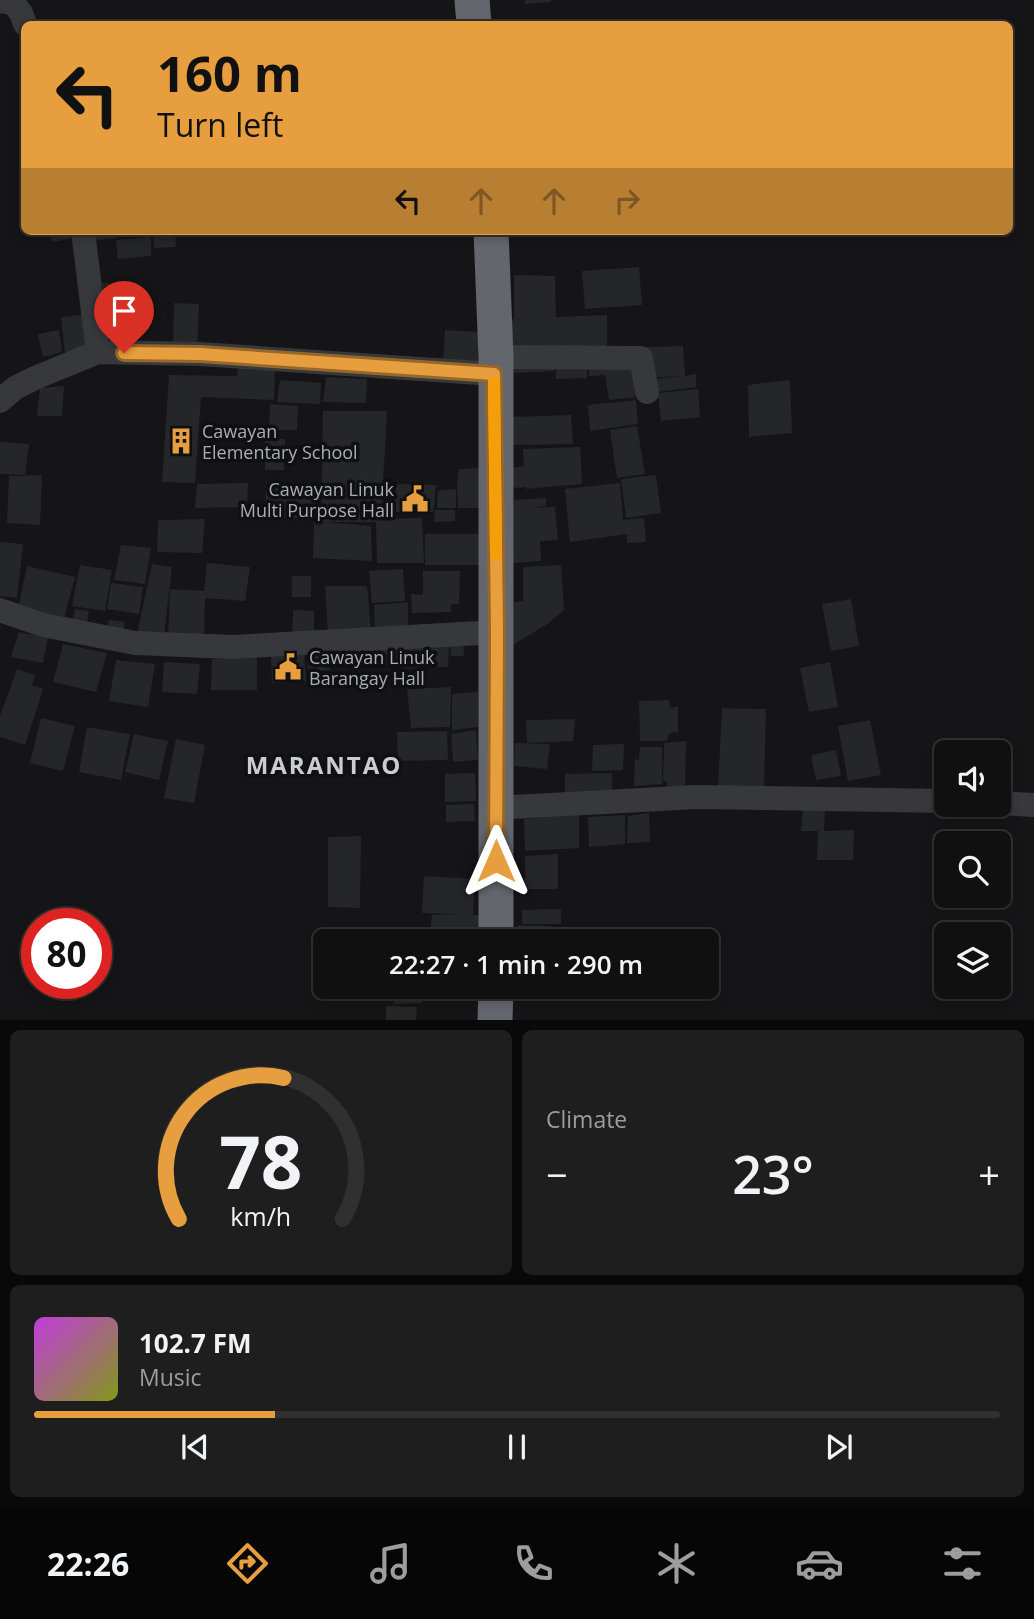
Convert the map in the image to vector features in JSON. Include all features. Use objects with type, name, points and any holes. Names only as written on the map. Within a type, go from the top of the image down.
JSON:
[{"type":"highway","points":[[472,0],[474,21]]},
{"type":"highway","points":[[491,235],[497,632],[496,929]]},
{"type":"highway","points":[[495,1020],[496,999]]},
{"type":"street","points":[[0,1],[13,3],[22,13],[24,21]]},
{"type":"street","points":[[83,235],[98,352]]},
{"type":"street","points":[[0,401],[15,388],[98,352],[495,365],[640,358],[647,391]]},
{"type":"street","points":[[0,610],[43,625],[135,643],[233,647],[497,632]]},
{"type":"street","points":[[496,808],[697,797],[934,801]]},
{"type":"street","points":[[1011,804],[1034,805]]},
{"type":"building","points":[[525,0],[551,0],[551,2],[525,4]]},
{"type":"building","points":[[51,235],[79,235],[79,237],[52,242]]},
{"type":"building","points":[[89,235],[118,235],[118,238],[90,241]]},
{"type":"building","points":[[153,235],[175,235],[176,247],[154,248]]},
{"type":"building","points":[[151,237],[151,256],[118,259],[116,240]]},
{"type":"building","points":[[639,267],[642,305],[585,309],[582,271]]},
{"type":"building","points":[[514,275],[555,276],[556,317],[607,315],[607,354],[508,357],[510,319],[514,319]]},
{"type":"building","points":[[131,282],[135,321],[123,322],[125,333],[99,336],[94,284]]},
{"type":"building","points":[[174,303],[199,304],[197,350],[173,350]]},
{"type":"building","points":[[89,314],[93,350],[65,353],[61,317]]},
{"type":"building","points":[[59,330],[62,352],[43,357],[38,334]]},
{"type":"building","points":[[445,330],[479,332],[478,365],[443,365]]},
{"type":"building","points":[[683,346],[685,376],[696,374],[696,387],[657,392],[657,379],[679,376],[649,378],[647,347]]},
{"type":"building","points":[[556,359],[587,359],[587,378],[556,379]]},
{"type":"building","points":[[589,359],[631,359],[635,397],[609,400],[605,375],[589,376]]},
{"type":"building","points":[[554,360],[554,371],[514,373],[513,361]]},
{"type":"building","name":"Cawayan Elementary School","points":[[238,363],[275,366],[274,400],[201,397],[195,483],[162,482],[169,375],[237,376]]},
{"type":"building","points":[[326,377],[367,379],[366,403],[323,402]]},
{"type":"building","points":[[280,380],[321,383],[320,404],[277,402]]},
{"type":"building","points":[[790,380],[792,433],[749,437],[748,385]]},
{"type":"building","points":[[64,386],[62,416],[37,416],[40,388]]},
{"type":"building","points":[[698,389],[700,417],[661,421],[658,393]]},
{"type":"building","points":[[636,400],[638,424],[590,431],[588,405]]},
{"type":"building","points":[[270,404],[298,406],[297,430],[269,430]]},
{"type":"building","points":[[323,411],[387,411],[381,519],[422,518],[424,563],[377,563],[376,522],[325,522],[371,526],[372,561],[313,558],[314,522],[321,522]]},
{"type":"building","points":[[571,415],[573,444],[513,445],[511,417]]},
{"type":"building","points":[[637,426],[645,474],[617,478],[610,430]]},
{"type":"building","points":[[265,439],[285,439],[284,470],[265,470]]},
{"type":"building","points":[[0,442],[29,444],[25,475],[0,474]]},
{"type":"building","points":[[580,447],[582,484],[513,488],[512,468],[524,466],[523,449]]},
{"type":"building","points":[[481,468],[482,508],[458,508],[459,469]]},
{"type":"building","points":[[42,475],[40,525],[7,523],[9,476]]},
{"type":"building","points":[[656,475],[661,513],[626,518],[621,479]]},
{"type":"building","points":[[248,483],[247,507],[195,508],[197,484]]},
{"type":"building","points":[[620,483],[623,520],[644,518],[646,542],[627,543],[627,534],[570,542],[565,489]]},
{"type":"building","points":[[396,484],[436,485],[433,512],[394,512]]},
{"type":"building","points":[[318,486],[318,518],[265,519],[266,488]]},
{"type":"building","points":[[456,489],[456,508],[437,508],[438,491]]},
{"type":"building","points":[[546,498],[546,506],[533,508],[555,507],[558,540],[540,541],[541,561],[513,563],[514,500]]},
{"type":"building","points":[[435,510],[455,510],[455,521],[434,522]]},
{"type":"building","points":[[205,519],[202,553],[157,552],[158,520]]},
{"type":"building","points":[[425,534],[480,534],[480,565],[425,565]]},
{"type":"building","points":[[0,542],[23,544],[17,598],[0,596]]},
{"type":"building","points":[[121,545],[151,548],[145,584],[114,580]]},
{"type":"building","points":[[207,563],[250,567],[245,601],[205,598],[204,639],[168,638],[170,589],[204,591]]},
{"type":"building","points":[[152,564],[172,567],[164,635],[137,634]]},
{"type":"building","points":[[80,565],[112,570],[105,611],[72,606]]},
{"type":"building","points":[[561,565],[564,610],[549,623],[513,645],[514,602],[523,601],[523,567]]},
{"type":"building","points":[[27,566],[75,577],[63,622],[17,614]]},
{"type":"building","points":[[403,569],[405,601],[372,603],[369,571]]},
{"type":"building","points":[[423,571],[460,571],[459,604],[451,604],[451,612],[412,613],[411,594],[423,595]]},
{"type":"building","points":[[292,576],[311,576],[311,597],[292,597]]},
{"type":"building","points":[[111,583],[143,587],[139,614],[107,609]]},
{"type":"building","points":[[325,586],[367,586],[371,631],[328,635]]},
{"type":"building","points":[[851,599],[859,646],[831,651],[822,604]]},
{"type":"building","points":[[408,602],[408,628],[375,630],[374,605]]},
{"type":"building","points":[[75,609],[89,611],[86,629],[71,627]]},
{"type":"building","points":[[293,610],[314,611],[314,636],[292,636]]},
{"type":"building","points":[[109,620],[125,622],[123,633],[106,633]]},
{"type":"building","points":[[19,632],[48,638],[43,663],[11,657]]},
{"type":"building","points":[[450,642],[463,642],[464,656],[451,656]]},
{"type":"building","points":[[63,644],[107,653],[96,692],[53,682]]},
{"type":"building","points":[[449,644],[448,667],[428,667],[428,645]]},
{"type":"building","points":[[426,645],[425,668],[404,669],[404,646]]},
{"type":"building","points":[[401,646],[402,665],[375,665],[374,647]]},
{"type":"building","name":"Cawayan Linuk Barangay Hall","points":[[304,652],[306,681],[272,683],[271,654]]},
{"type":"building","points":[[330,652],[330,670],[308,672],[307,653]]},
{"type":"building","points":[[257,658],[257,690],[211,690],[212,659]]},
{"type":"building","points":[[116,660],[155,664],[148,707],[109,701]]},
{"type":"building","points":[[164,662],[200,664],[197,694],[162,692]]},
{"type":"building","points":[[830,662],[838,707],[809,712],[800,668]]},
{"type":"building","points":[[17,669],[35,675],[32,685],[43,689],[25,745],[0,737],[0,716]]},
{"type":"building","points":[[451,687],[450,727],[411,728],[407,689]]},
{"type":"building","points":[[478,692],[478,727],[452,730],[452,694]]},
{"type":"building","points":[[669,700],[670,708],[678,706],[678,732],[669,733],[667,741],[640,741],[639,701]]},
{"type":"building","points":[[722,708],[766,709],[764,789],[718,789]]},
{"type":"building","points":[[41,718],[75,726],[63,771],[30,763]]},
{"type":"building","points":[[575,719],[573,741],[527,743],[526,720]]},
{"type":"building","points":[[870,720],[881,775],[848,781],[838,726]]},
{"type":"building","points":[[87,727],[130,734],[121,780],[79,772]]},
{"type":"building","points":[[476,730],[478,760],[453,762],[451,734]]},
{"type":"building","points":[[447,731],[448,760],[398,761],[397,732]]},
{"type":"building","points":[[134,734],[168,741],[159,780],[125,772]]},
{"type":"building","points":[[176,739],[205,745],[194,803],[164,798]]},
{"type":"building","points":[[686,741],[685,790],[667,790],[667,781],[663,781],[664,743]]},
{"type":"building","points":[[515,743],[550,744],[547,769],[514,766]]},
{"type":"building","points":[[624,744],[623,770],[592,771],[593,745]]},
{"type":"building","points":[[640,747],[662,747],[662,784],[634,786],[635,759],[639,760]]},
{"type":"building","points":[[836,750],[841,776],[816,780],[811,755]]},
{"type":"building","points":[[475,773],[476,801],[445,802],[445,774]]},
{"type":"building","points":[[612,773],[612,793],[565,795],[565,774]]},
{"type":"building","points":[[474,804],[475,821],[446,822],[446,805]]},
{"type":"building","points":[[803,807],[825,808],[824,831],[854,830],[853,860],[817,860],[818,831],[801,831]]},
{"type":"building","points":[[649,813],[650,842],[627,843],[628,816]]},
{"type":"building","points":[[579,815],[579,848],[525,851],[524,819]]},
{"type":"building","points":[[625,815],[625,844],[589,847],[588,817]]},
{"type":"building","points":[[361,836],[360,908],[328,907],[328,837]]},
{"type":"building","points":[[558,854],[558,889],[525,889],[525,856]]},
{"type":"building","points":[[424,876],[475,879],[473,915],[480,915],[479,929],[430,929],[432,915],[457,914],[422,913]]},
{"type":"building","points":[[561,909],[561,924],[522,924],[522,910]]},
{"type":"building","points":[[518,925],[551,926],[551,929],[518,929]]},
{"type":"building","points":[[394,999],[422,999],[422,1003],[394,1004]]},
{"type":"building","points":[[386,1006],[417,1007],[416,1020],[386,1020]]},
{"type":"slow traffic","points":[[494,383],[496,555]]},
{"type":"place","name":"Cawayan Elementary School","points":[[181,441]]},
{"type":"place","name":"Cawayan Linuk Multi Purpose Hall","points":[[415,499]]},
{"type":"place","name":"Cawayan Linuk Barangay Hall","points":[[288,667]]},
{"type":"district","name":"MARANTAO","points":[[324,764]]},
{"type":"route","points":[[124,353],[200,354],[494,374],[496,861]]}]
